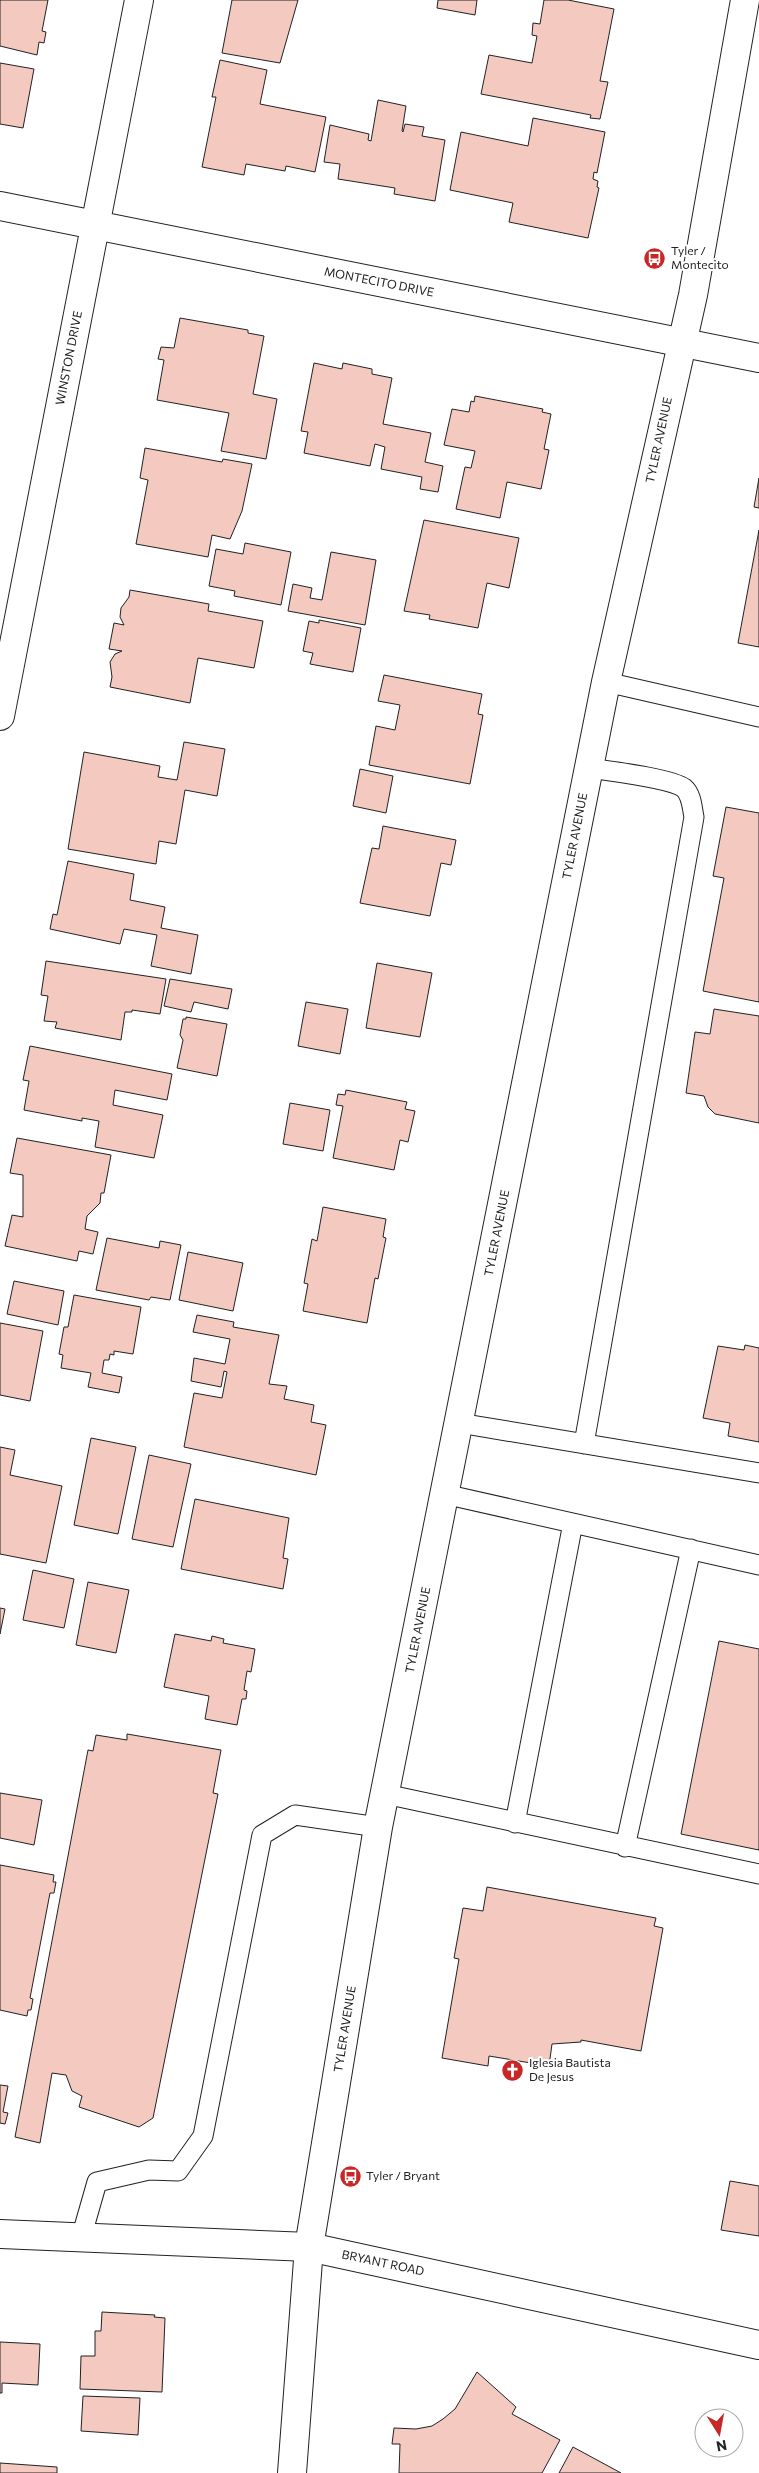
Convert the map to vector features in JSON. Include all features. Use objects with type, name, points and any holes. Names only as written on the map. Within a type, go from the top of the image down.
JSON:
[{"type":"main road","name":"WINSTON DRIVE","points":[[0,716],[139,0]]},
{"type":"main road","name":"TYLER AVENUE","points":[[292,2473],[309,2247],[378,1827],[606,682],[680,343],[693,295],[745,0]]},
{"type":"main road","name":"MONTECITO DRIVE","points":[[0,206],[759,358]]},
{"type":"main road","name":"BRYANT ROAD","points":[[0,2234],[309,2247],[759,2344]]},
{"type":"lane","points":[[606,682],[759,716]]},
{"type":"lane","points":[[584,1444],[694,817],[691,799],[684,788],[667,782],[589,768]]},
{"type":"lane","points":[[459,1423],[759,1473]]},
{"type":"lane","points":[[444,1494],[759,1565]]},
{"type":"lane","points":[[515,1822],[573,1523]]},
{"type":"lane","points":[[626,1847],[691,1550]]},
{"type":"lane","points":[[385,1794],[759,1874]]},
{"type":"lane","points":[[81,2238],[97,2182],[149,2170],[178,2171],[203,2136],[262,1835],[295,1815],[378,1827]]},
{"type":"building","points":[[0,0],[48,0],[42,31],[46,32],[44,43],[39,42],[37,55],[0,46]]},
{"type":"building","points":[[232,0],[298,0],[280,63],[222,53]]},
{"type":"building","points":[[438,0],[477,0],[475,15],[437,8]]},
{"type":"building","points":[[544,0],[568,0],[614,9],[600,81],[608,82],[600,119],[590,118],[591,115],[481,94],[489,55],[532,63],[537,36],[532,35],[533,23],[540,24]]},
{"type":"building","points":[[220,60],[267,70],[260,104],[326,117],[315,172],[286,166],[285,171],[246,164],[244,175],[202,167],[216,97],[212,97]]},
{"type":"building","points":[[0,63],[34,69],[23,128],[0,124]]},
{"type":"building","points":[[378,100],[406,106],[403,132],[405,124],[424,127],[422,136],[445,140],[435,201],[394,194],[395,188],[338,179],[340,164],[324,162],[330,125],[369,134],[368,140],[371,141]]},
{"type":"building","points":[[533,118],[605,132],[597,173],[594,172],[593,179],[598,181],[597,187],[599,188],[588,238],[509,222],[513,203],[450,190],[461,132],[528,146]]},
{"type":"building","points":[[180,318],[248,330],[248,333],[264,336],[253,394],[277,399],[266,459],[221,451],[229,413],[157,400],[164,360],[158,359],[161,347],[174,348]]},
{"type":"building","points":[[314,363],[342,369],[343,363],[372,369],[372,374],[392,378],[383,424],[431,433],[425,462],[443,466],[438,492],[420,489],[422,477],[381,469],[385,447],[375,444],[370,466],[304,453],[308,432],[301,431]]},
{"type":"building","points":[[475,396],[543,409],[542,412],[551,414],[544,449],[549,450],[541,489],[507,482],[500,518],[456,509],[465,467],[471,468],[475,451],[444,445],[452,409],[469,412],[471,401],[474,402]]},
{"type":"building","points":[[145,448],[222,462],[223,459],[252,464],[242,511],[230,539],[212,535],[208,557],[136,544],[148,480],[140,478]]},
{"type":"building","points":[[759,478],[759,508],[754,507]]},
{"type":"building","points":[[424,520],[519,538],[509,588],[487,583],[478,628],[429,619],[430,615],[404,611]]},
{"type":"building","points":[[759,530],[759,647],[738,643]]},
{"type":"building","points":[[245,543],[291,552],[281,605],[234,596],[235,591],[209,586],[216,549],[243,554]]},
{"type":"building","points":[[331,552],[376,560],[365,625],[288,611],[293,584],[312,588],[310,598],[322,600]]},
{"type":"building","points":[[130,590],[209,604],[208,611],[263,621],[254,668],[198,658],[190,703],[110,687],[112,677],[110,662],[115,654],[122,651],[109,649],[114,623],[124,625],[120,617],[121,608],[129,597]]},
{"type":"building","points":[[319,620],[361,628],[353,672],[310,664],[313,653],[303,651],[309,621],[319,623]]},
{"type":"building","points":[[384,675],[482,694],[478,714],[483,715],[470,784],[369,765],[376,726],[395,730],[400,705],[378,701]]},
{"type":"building","points":[[184,742],[225,749],[217,796],[185,790],[176,844],[159,841],[156,864],[68,849],[84,752],[160,766],[158,777],[177,780]]},
{"type":"building","points":[[360,769],[393,776],[386,813],[353,806]]},
{"type":"building","points":[[726,807],[759,813],[759,1002],[703,991],[724,878],[713,876]]},
{"type":"building","points":[[383,826],[456,840],[451,865],[441,863],[430,916],[360,903],[372,848],[379,849]]},
{"type":"building","points":[[68,861],[134,874],[130,900],[165,907],[161,928],[198,935],[191,974],[151,966],[157,935],[124,929],[120,944],[50,929],[53,914],[57,915]]},
{"type":"building","points":[[46,961],[166,979],[160,1014],[132,1010],[132,1012],[125,1012],[121,1040],[55,1028],[57,1022],[44,1021],[48,996],[41,995]]},
{"type":"building","points":[[377,963],[432,973],[420,1037],[366,1028]]},
{"type":"building","points":[[170,979],[232,989],[228,1009],[194,1002],[191,1012],[164,1006]]},
{"type":"building","points":[[306,1002],[348,1009],[340,1054],[298,1046]]},
{"type":"building","points":[[714,1009],[759,1016],[759,1123],[715,1114],[708,1107],[704,1096],[686,1093],[695,1032],[710,1034]]},
{"type":"building","points":[[186,1017],[227,1024],[217,1076],[177,1068],[183,1040],[180,1035],[183,1019],[186,1019]]},
{"type":"building","points":[[30,1046],[172,1074],[167,1100],[115,1090],[113,1105],[163,1115],[154,1158],[95,1147],[99,1121],[82,1118],[82,1121],[24,1110],[29,1081],[23,1080]]},
{"type":"building","points":[[346,1090],[407,1102],[405,1109],[415,1111],[408,1142],[400,1140],[394,1170],[333,1158],[343,1106],[336,1105],[338,1094],[345,1095]]},
{"type":"building","points":[[290,1103],[330,1110],[323,1151],[283,1144]]},
{"type":"building","points":[[17,1138],[111,1155],[104,1193],[101,1193],[100,1203],[87,1216],[85,1229],[98,1232],[93,1254],[79,1251],[77,1261],[5,1246],[12,1215],[23,1217],[23,1175],[10,1173]]},
{"type":"building","points":[[323,1207],[386,1219],[383,1237],[386,1238],[378,1279],[375,1278],[367,1323],[303,1311],[308,1284],[304,1283],[312,1239],[317,1241]]},
{"type":"building","points":[[107,1238],[159,1248],[160,1241],[181,1245],[170,1300],[151,1297],[149,1300],[96,1290]]},
{"type":"building","points":[[188,1252],[243,1263],[233,1311],[179,1300]]},
{"type":"building","points":[[14,1281],[64,1291],[58,1325],[7,1314]]},
{"type":"building","points":[[74,1295],[141,1307],[133,1354],[114,1351],[114,1355],[110,1354],[109,1360],[104,1360],[102,1373],[122,1377],[119,1393],[88,1387],[91,1373],[61,1368],[63,1355],[59,1354],[64,1327],[68,1327]]},
{"type":"building","points":[[197,1315],[234,1322],[233,1327],[279,1335],[269,1384],[287,1386],[284,1399],[314,1405],[311,1422],[326,1425],[316,1475],[184,1447],[194,1393],[222,1398],[227,1372],[224,1371],[221,1387],[191,1381],[194,1358],[225,1364],[230,1339],[193,1332]]},
{"type":"building","points":[[0,1323],[43,1331],[30,1401],[0,1395]]},
{"type":"building","points":[[745,1345],[759,1348],[759,1442],[728,1436],[730,1423],[703,1418],[718,1346],[744,1350]]},
{"type":"building","points":[[91,1438],[136,1447],[118,1534],[74,1525]]},
{"type":"building","points":[[0,1447],[15,1450],[10,1475],[62,1486],[46,1563],[0,1554]]},
{"type":"building","points":[[149,1455],[191,1464],[173,1547],[132,1539]]},
{"type":"building","points":[[195,1499],[289,1518],[283,1558],[288,1559],[283,1589],[181,1569]]},
{"type":"building","points":[[33,1570],[74,1579],[64,1628],[23,1620]]},
{"type":"building","points":[[88,1582],[129,1590],[116,1653],[76,1645]]},
{"type":"building","points":[[0,1608],[5,1609],[0,1634]]},
{"type":"building","points":[[175,1634],[211,1641],[212,1636],[224,1639],[223,1643],[255,1649],[251,1672],[247,1671],[244,1690],[247,1691],[246,1699],[242,1699],[237,1725],[205,1719],[209,1696],[164,1687]]},
{"type":"building","points":[[719,1641],[759,1649],[759,1850],[681,1834]]},
{"type":"building","points":[[127,1734],[221,1750],[213,1793],[218,1794],[153,2118],[139,2127],[79,2107],[82,2096],[72,2091],[66,2075],[52,2073],[40,2143],[15,2137],[88,1750],[93,1751],[96,1735],[127,1740]]},
{"type":"building","points":[[0,1793],[42,1800],[34,1845],[0,1838]]},
{"type":"building","points":[[0,1865],[54,1875],[53,1882],[56,1882],[54,1893],[50,1893],[30,1998],[33,1999],[31,2010],[28,2010],[27,2016],[0,2010]]},
{"type":"building","points":[[487,1887],[656,1918],[654,1926],[663,1928],[641,2051],[581,2040],[581,2042],[552,2044],[549,2066],[489,2056],[488,2066],[442,2058],[459,1959],[454,1958],[463,1908],[483,1911]]},
{"type":"building","points":[[0,2085],[8,2086],[3,2112],[8,2113],[5,2124],[0,2123]]},
{"type":"building","points":[[730,2181],[759,2186],[759,2236],[721,2230]]},
{"type":"building","points":[[102,2312],[155,2315],[154,2317],[165,2318],[162,2392],[80,2389],[81,2356],[95,2356],[95,2331],[101,2331]]},
{"type":"building","points":[[0,2342],[40,2344],[38,2385],[2,2383],[2,2393],[0,2393]]},
{"type":"building","points":[[477,2372],[516,2407],[512,2414],[560,2440],[542,2473],[399,2473],[400,2444],[392,2444],[394,2428],[416,2429],[432,2426],[443,2419],[455,2409]]},
{"type":"building","points":[[83,2396],[140,2398],[138,2435],[81,2431]]},
{"type":"building","points":[[573,2447],[621,2473],[559,2473]]},
{"type":"building","points":[[0,2463],[57,2467],[57,2473],[0,2473]]},
{"type":"place","name":"Tyler / Montecito","points":[[655,258]]},
{"type":"place","name":"Iglesia Bautista De Jesus","points":[[513,2070]]},
{"type":"place","name":"Tyler / Bryant","points":[[350,2176]]}]
